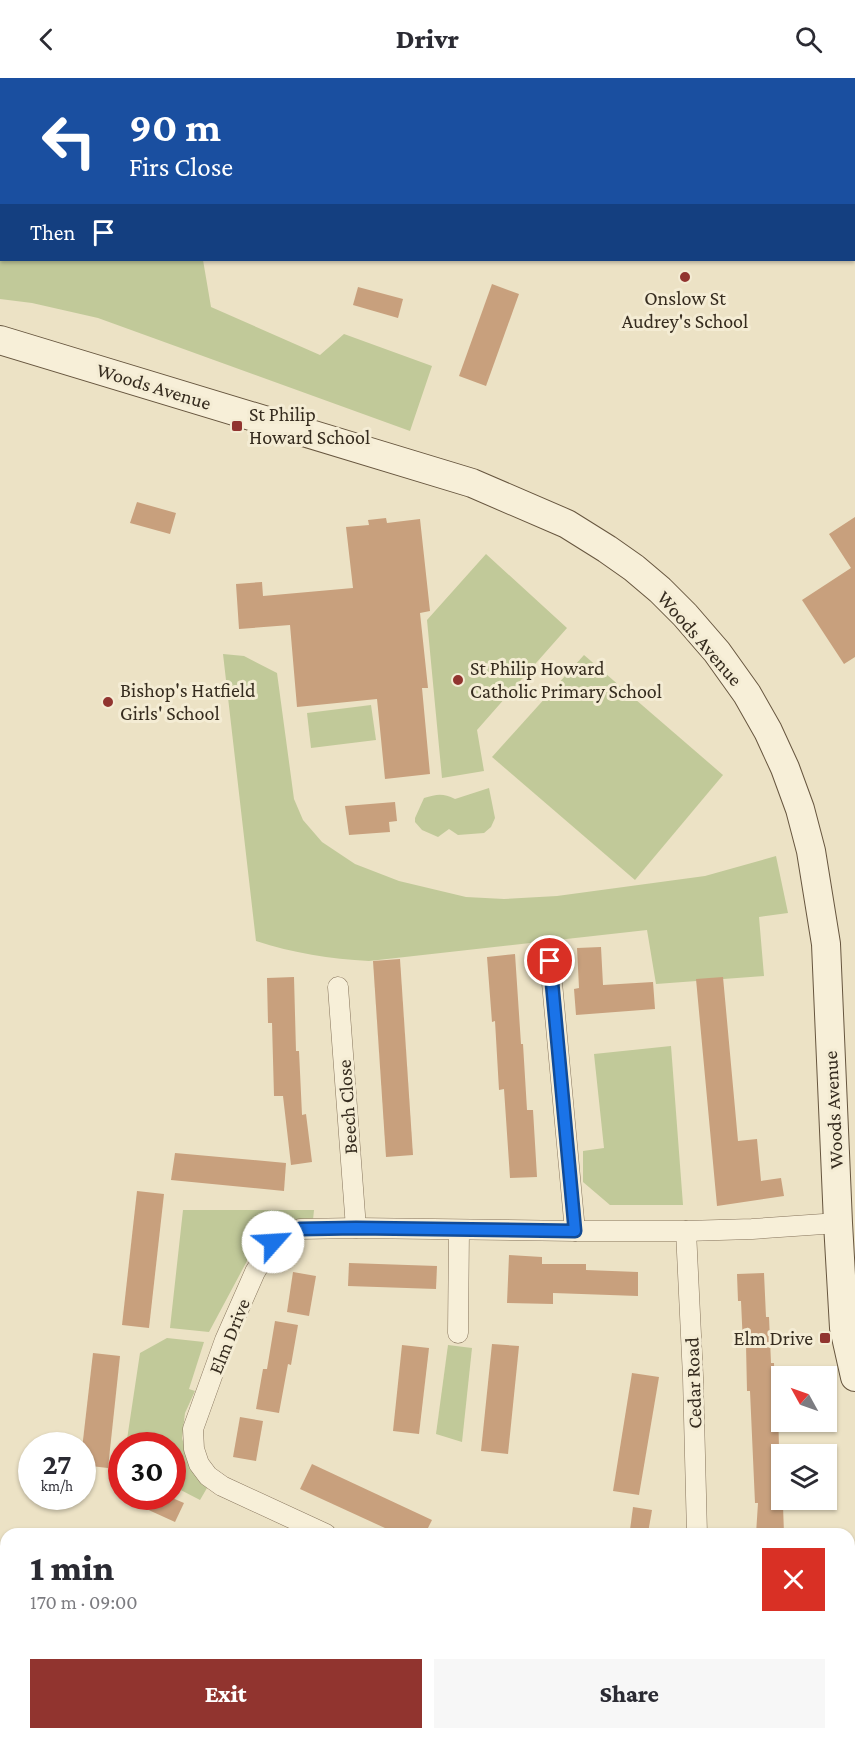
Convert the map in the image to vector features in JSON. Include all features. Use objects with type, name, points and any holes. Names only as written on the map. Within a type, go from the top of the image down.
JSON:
[{"type":"street","name":"Woods Avenue","points":[[0,340],[305,431],[464,480],[492,491],[567,524],[634,568],[685,615],[717,652],[747,694],[768,731],[800,809],[811,851],[826,944],[844,1328],[855,1377]]},
{"type":"street","points":[[550,961],[575,1231]]},
{"type":"street","name":"Beech Close","points":[[338,987],[356,1228]]},
{"type":"street","name":"Elm Drive","points":[[313,1528],[222,1486],[208,1476],[199,1464],[194,1449],[194,1428],[225,1340],[255,1272],[273,1242],[300,1229],[686,1231],[838,1223]]},
{"type":"street","points":[[459,1230],[459,1332]]},
{"type":"street","name":"Cedar Road","points":[[686,1231],[697,1528]]},
{"type":"green space","points":[[0,261],[203,261],[211,307],[320,355],[344,334],[432,366],[410,431],[98,318],[32,303],[0,299]]},
{"type":"green space","points":[[486,554],[567,628],[477,730],[484,771],[442,778],[427,620]]},
{"type":"green space","points":[[223,654],[244,656],[277,673],[294,799],[303,820],[322,842],[355,864],[399,881],[466,897],[504,899],[557,896],[705,876],[776,856],[788,913],[759,917],[764,976],[656,984],[647,930],[369,961],[312,955],[256,941]]},
{"type":"green space","points":[[584,655],[723,775],[635,880],[492,757]]},
{"type":"green space","points":[[371,705],[376,740],[311,748],[307,713]]},
{"type":"green space","points":[[489,788],[495,818],[491,827],[484,833],[458,835],[449,829],[438,837],[422,830],[415,822],[424,798],[440,795],[455,799]]},
{"type":"green space","points":[[671,1046],[683,1205],[610,1205],[583,1182],[583,1151],[604,1148],[594,1054]]},
{"type":"green space","points":[[183,1210],[314,1210],[313,1220],[277,1227],[255,1246],[209,1332],[170,1328]]},
{"type":"green space","points":[[167,1338],[204,1342],[189,1389],[195,1391],[185,1413],[183,1432],[128,1432],[140,1353]]},
{"type":"green space","points":[[448,1345],[472,1348],[462,1442],[436,1434]]},
{"type":"green space","points":[[186,1451],[191,1468],[207,1488],[200,1500],[186,1493]]},
{"type":"building","points":[[492,284],[519,294],[486,386],[459,376]]},
{"type":"building","points":[[358,287],[403,299],[398,318],[353,305]]},
{"type":"building","points":[[137,502],[176,513],[170,534],[130,523]]},
{"type":"building","points":[[855,517],[855,657],[844,664],[802,600],[851,568],[829,534]]},
{"type":"building","points":[[386,518],[387,523],[420,519],[430,611],[420,613],[428,688],[422,688],[430,774],[385,779],[377,699],[297,707],[290,625],[239,629],[236,584],[262,582],[263,596],[353,588],[346,527],[369,525],[368,520]]},
{"type":"building","points":[[395,802],[397,821],[389,822],[390,832],[349,835],[345,806]]},
{"type":"building","points":[[601,947],[603,985],[653,982],[655,1009],[576,1015],[574,989],[579,988],[577,948]]},
{"type":"building","points":[[515,954],[527,1110],[533,1110],[537,1177],[510,1178],[504,1089],[499,1090],[495,1021],[492,1022],[487,957]]},
{"type":"building","points":[[400,959],[413,1155],[386,1157],[373,961]]},
{"type":"building","points":[[294,977],[296,1051],[299,1051],[302,1115],[306,1114],[312,1162],[291,1165],[283,1096],[274,1096],[272,1023],[268,1023],[267,978]]},
{"type":"building","points":[[723,977],[738,1141],[757,1139],[761,1181],[781,1178],[784,1196],[717,1206],[696,979]]},
{"type":"building","points":[[175,1153],[286,1163],[284,1191],[171,1180]]},
{"type":"building","points":[[137,1191],[164,1194],[149,1328],[122,1325]]},
{"type":"building","points":[[509,1255],[542,1257],[542,1264],[586,1264],[586,1270],[638,1272],[638,1296],[553,1293],[553,1304],[507,1303]]},
{"type":"building","points":[[349,1263],[437,1266],[436,1289],[348,1286]]},
{"type":"building","points":[[293,1272],[316,1276],[309,1316],[287,1312]]},
{"type":"building","points":[[764,1273],[771,1363],[774,1363],[774,1366],[771,1366],[771,1432],[779,1432],[779,1444],[771,1444],[771,1510],[783,1510],[784,1528],[756,1528],[758,1503],[755,1503],[750,1391],[747,1391],[746,1345],[743,1345],[741,1301],[738,1301],[737,1274]]},
{"type":"building","points":[[275,1321],[298,1325],[279,1413],[256,1409],[263,1369],[267,1369]]},
{"type":"building","points":[[492,1344],[519,1346],[508,1454],[481,1451]]},
{"type":"building","points":[[402,1345],[429,1348],[419,1434],[393,1431]]},
{"type":"building","points":[[93,1353],[120,1356],[112,1432],[108,1432],[108,1468],[96,1467],[96,1432],[84,1432]]},
{"type":"building","points":[[632,1373],[659,1377],[639,1495],[613,1491]]},
{"type":"building","points":[[240,1417],[263,1421],[256,1461],[233,1457]]},
{"type":"building","points":[[312,1464],[432,1520],[428,1528],[385,1528],[300,1489]]},
{"type":"building","points":[[633,1507],[652,1510],[649,1528],[630,1528]]},
{"type":"building","points":[[149,1510],[181,1510],[175,1522]]},
{"type":"place","name":"Onslow St Audrey's School","points":[[685,277]]},
{"type":"place","name":"St Philip Howard School","points":[[237,426]]},
{"type":"place","name":"St Philip Howard Catholic Primary School","points":[[458,680]]},
{"type":"place","name":"Bishop's Hatfield Girls' School","points":[[108,702]]},
{"type":"place","name":"Elm Drive","points":[[825,1338]]},
{"type":"route","points":[[273,1242],[300,1229],[575,1231],[550,961]]}]
